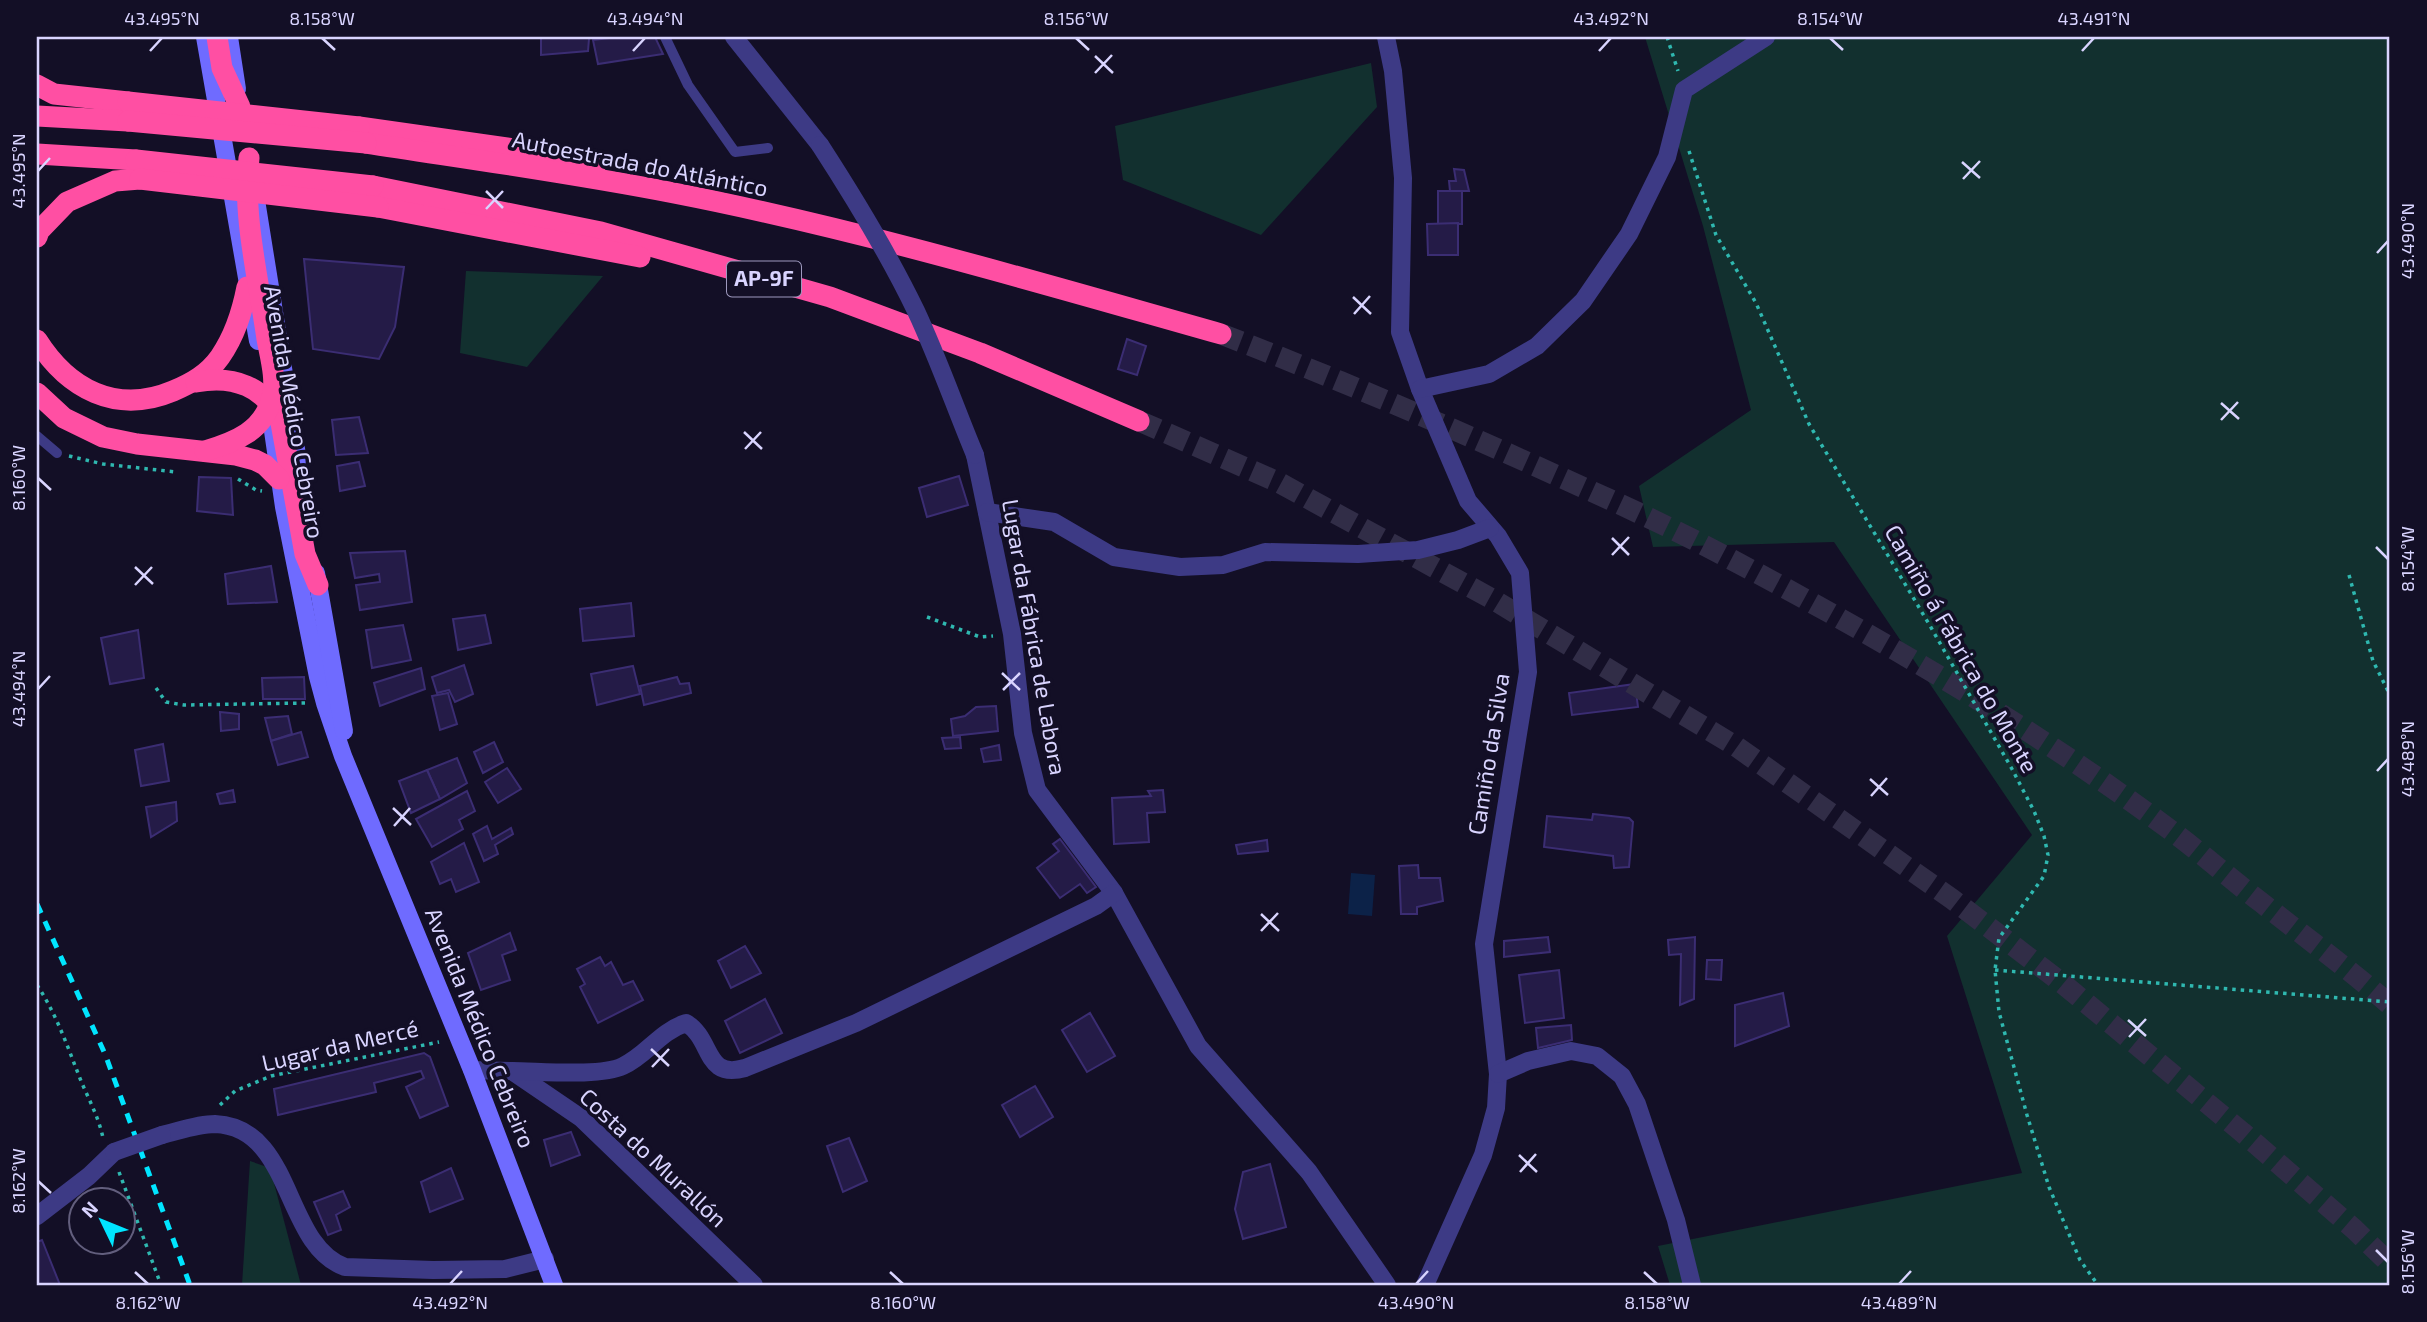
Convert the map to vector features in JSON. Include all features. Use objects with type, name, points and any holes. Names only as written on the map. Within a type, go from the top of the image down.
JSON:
[{"type":"highway","points":[[217,37],[222,68],[240,107]]},
{"type":"highway","points":[[37,85],[54,94],[128,112]]},
{"type":"highway","name":"Autoestrada do Atlántico","points":[[37,116],[128,112],[362,135],[673,193],[817,225],[991,269],[1221,334]]},
{"type":"highway","points":[[37,154],[138,169]]},
{"type":"highway","points":[[205,451],[247,436],[264,415],[273,396],[248,215],[246,184],[249,158]]},
{"type":"highway","points":[[37,237],[39,231],[67,202],[138,169]]},
{"type":"highway","name":"AP-9F","points":[[138,169],[376,197],[830,297],[980,353],[1139,421]]},
{"type":"highway","points":[[196,382],[219,359],[236,330],[247,287]]},
{"type":"highway","points":[[37,340],[50,361],[68,378],[102,397],[138,401],[217,378],[234,380],[254,390],[270,404],[281,423],[305,554],[318,585]]},
{"type":"highway","points":[[37,393],[64,418],[103,437],[255,460],[265,465],[280,487]]},
{"type":"main road","name":"Avenida Médico Cebreiro","points":[[205,37],[226,149],[247,287],[270,404],[280,487],[325,703],[343,756],[472,1070],[554,1285]]},
{"type":"main road","name":"Avenida Médico Cebreiro","points":[[229,37],[318,585],[343,726],[358,789]]},
{"type":"street","name":"Lugar da Fábrica de Labora","points":[[734,37],[820,145],[861,208],[917,313],[975,454],[1012,634],[1023,733],[1037,790],[1114,893],[1198,1046],[1309,1172],[1387,1285]]},
{"type":"street","name":"Camiño da Silva","points":[[1385,37],[1393,71],[1403,178],[1400,332],[1420,389],[1468,501],[1520,573],[1528,672],[1484,944],[1498,1074],[1496,1108],[1483,1155],[1425,1285]]},
{"type":"street","points":[[1420,389],[1489,374],[1537,346],[1583,301],[1629,234],[1667,157],[1685,90],[1766,37]]},
{"type":"street","points":[[987,512],[1054,522],[1114,557],[1180,567],[1223,565],[1265,552],[1358,554],[1418,550],[1458,540],[1490,528]]},
{"type":"street","points":[[472,1070],[595,1071],[622,1066],[661,1035],[687,1023],[696,1028],[711,1058],[720,1068],[730,1073],[856,1023],[1096,906],[1114,893]]},
{"type":"street","points":[[1498,1074],[1528,1061],[1571,1051],[1597,1055],[1622,1076],[1637,1104],[1676,1220],[1692,1285]]},
{"type":"street","name":"Costa do Murallón","points":[[512,1071],[581,1118],[754,1285]]},
{"type":"street","points":[[37,1216],[111,1156],[162,1135],[218,1124],[236,1129],[261,1146],[320,1250],[333,1262],[345,1267],[505,1269],[545,1259]]},
{"type":"lane","points":[[665,37],[688,85],[735,152],[768,148]]},
{"type":"lane","points":[[37,436],[57,453]]},
{"type":"path","points":[[1667,37],[1685,90]]},
{"type":"path","name":"Camiño á Fábrica do Monte","points":[[1688,146],[1717,236],[1756,303],[1809,424],[2012,769],[2044,836],[2048,855],[2044,876],[1999,938],[1995,970],[1999,1012],[2049,1187],[2080,1260],[2098,1285]]},
{"type":"path","points":[[57,453],[103,464],[185,472]]},
{"type":"path","points":[[232,475],[256,490],[280,487]]},
{"type":"path","points":[[2349,575],[2373,661],[2390,695]]},
{"type":"path","points":[[927,617],[980,637],[1012,634]]},
{"type":"path","points":[[156,688],[166,702],[184,705],[325,703]]},
{"type":"path","points":[[1995,970],[2390,1002]]},
{"type":"path","points":[[37,985],[50,1004],[100,1123],[161,1285]]},
{"type":"path","name":"Lugar da Mercé","points":[[203,1125],[235,1091],[271,1076],[458,1037]]},
{"type":"green space","points":[[1645,37],[2390,37],[2390,1285],[1670,1285],[1658,1246],[2022,1173],[1947,936],[2032,835],[1834,542],[1653,547],[1639,486],[1751,410],[1703,226]]},
{"type":"green space","points":[[1371,63],[1377,107],[1261,235],[1123,180],[1115,126]]},
{"type":"green space","points":[[466,271],[603,276],[527,367],[460,353]]},
{"type":"green space","points":[[250,1161],[270,1168],[301,1285],[242,1285]]},
{"type":"water","points":[[1351,873],[1375,875],[1372,916],[1348,914]]},
{"type":"building","points":[[541,37],[592,37],[589,39],[588,51],[541,55]]},
{"type":"building","points":[[655,37],[663,54],[598,64],[593,40]]},
{"type":"building","points":[[1454,169],[1464,170],[1469,191],[1450,191],[1449,181],[1456,181]]},
{"type":"building","points":[[1438,191],[1462,191],[1462,224],[1438,224]]},
{"type":"building","points":[[1458,223],[1458,255],[1428,255],[1427,224]]},
{"type":"building","points":[[304,259],[404,267],[395,327],[379,359],[313,349]]},
{"type":"building","points":[[1127,339],[1146,346],[1137,375],[1118,369]]},
{"type":"building","points":[[359,417],[368,453],[336,455],[332,420]]},
{"type":"building","points":[[359,462],[365,486],[340,491],[337,466]]},
{"type":"building","points":[[959,476],[968,505],[927,517],[919,488]]},
{"type":"building","points":[[199,477],[231,478],[233,515],[197,511]]},
{"type":"building","points":[[405,551],[412,602],[360,610],[356,585],[380,582],[379,574],[355,578],[350,553]]},
{"type":"building","points":[[271,566],[277,602],[228,604],[225,574]]},
{"type":"building","points":[[631,603],[634,636],[583,641],[580,609]]},
{"type":"building","points":[[485,615],[491,643],[458,650],[453,619]]},
{"type":"building","points":[[403,625],[411,660],[372,668],[366,630]]},
{"type":"building","points":[[138,630],[144,678],[110,684],[101,638]]},
{"type":"building","points":[[464,665],[473,694],[455,702],[449,690],[437,693],[432,677]]},
{"type":"building","points":[[633,666],[640,694],[597,705],[591,674]]},
{"type":"building","points":[[421,668],[425,689],[380,706],[374,683]]},
{"type":"building","points":[[304,677],[305,699],[263,699],[262,678]]},
{"type":"building","points":[[677,677],[680,684],[689,683],[691,693],[644,705],[640,686]]},
{"type":"building","points":[[1635,684],[1638,707],[1572,715],[1569,693]]},
{"type":"building","points":[[448,693],[457,724],[440,730],[432,696]]},
{"type":"building","points":[[996,706],[998,731],[953,736],[951,719],[965,716],[976,707]]},
{"type":"building","points":[[220,712],[239,714],[239,729],[221,731]]},
{"type":"building","points":[[288,716],[292,734],[271,741],[265,718]]},
{"type":"building","points":[[301,732],[308,757],[278,765],[271,741]]},
{"type":"building","points":[[960,737],[961,748],[945,749],[942,738]]},
{"type":"building","points":[[494,742],[503,762],[483,773],[474,752]]},
{"type":"building","points":[[163,744],[169,781],[141,786],[135,750]]},
{"type":"building","points":[[999,745],[1001,760],[984,762],[981,749]]},
{"type":"building","points":[[457,758],[467,783],[440,799],[427,770]]},
{"type":"building","points":[[507,768],[521,789],[498,803],[485,782]]},
{"type":"building","points":[[427,770],[440,799],[411,813],[399,781]]},
{"type":"building","points":[[233,790],[235,802],[220,804],[217,794]]},
{"type":"building","points":[[1163,790],[1165,812],[1147,813],[1149,842],[1114,844],[1112,798],[1151,796],[1148,791]]},
{"type":"building","points":[[467,791],[475,811],[459,820],[463,829],[432,847],[416,819]]},
{"type":"building","points":[[176,802],[177,821],[151,837],[146,807]]},
{"type":"building","points":[[1593,814],[1629,818],[1633,822],[1629,867],[1614,868],[1613,856],[1544,847],[1547,816],[1592,820]]},
{"type":"building","points":[[487,826],[492,839],[511,828],[513,834],[495,845],[498,854],[484,861],[473,834]]},
{"type":"building","points":[[1060,839],[1096,887],[1087,893],[1080,884],[1060,898],[1037,868],[1059,851],[1053,844]]},
{"type":"building","points":[[1267,840],[1268,851],[1238,854],[1236,845]]},
{"type":"building","points":[[464,843],[479,882],[456,892],[451,879],[440,884],[431,862]]},
{"type":"building","points":[[1418,865],[1419,878],[1440,878],[1443,901],[1417,907],[1417,914],[1401,914],[1399,866]]},
{"type":"building","points":[[510,933],[516,950],[502,955],[510,980],[481,990],[468,953]]},
{"type":"building","points":[[1548,937],[1550,952],[1504,957],[1504,941]]},
{"type":"building","points":[[1695,937],[1694,999],[1680,1005],[1681,954],[1669,955],[1668,940]]},
{"type":"building","points":[[745,946],[761,973],[731,988],[718,961]]},
{"type":"building","points":[[600,957],[605,966],[611,962],[623,985],[633,981],[643,1000],[598,1023],[580,987],[585,984],[577,969]]},
{"type":"building","points":[[1707,960],[1722,960],[1721,980],[1706,979]]},
{"type":"building","points":[[1559,970],[1564,1018],[1525,1023],[1519,975]]},
{"type":"building","points":[[1783,993],[1789,1026],[1735,1046],[1735,1005]]},
{"type":"building","points":[[765,999],[782,1033],[740,1053],[725,1021]]},
{"type":"building","points":[[1090,1013],[1115,1056],[1087,1072],[1062,1030]]},
{"type":"building","points":[[1571,1025],[1572,1040],[1538,1048],[1536,1028]]},
{"type":"building","points":[[424,1053],[430,1057],[448,1106],[420,1118],[406,1087],[424,1078],[421,1071],[374,1083],[376,1092],[278,1115],[274,1089]]},
{"type":"building","points":[[1035,1086],[1053,1117],[1020,1137],[1002,1105]]},
{"type":"building","points":[[571,1132],[580,1155],[551,1166],[544,1140]]},
{"type":"building","points":[[849,1138],[867,1181],[843,1192],[827,1146]]},
{"type":"building","points":[[1270,1164],[1286,1227],[1243,1239],[1235,1209],[1243,1172]]},
{"type":"building","points":[[451,1168],[463,1199],[430,1212],[421,1182]]},
{"type":"building","points":[[343,1191],[350,1207],[336,1215],[341,1230],[328,1235],[314,1202]]},
{"type":"building","points":[[42,1240],[60,1285],[37,1285],[37,1242]]},
{"type":"tunnel","points":[[1221,334],[1414,413],[1625,506],[1719,553],[1896,650],[2012,721],[2123,796],[2188,843],[2390,1005]]},
{"type":"tunnel","points":[[1139,421],[1278,482],[1494,600],[1737,747],[1952,899],[2062,983],[2242,1132],[2354,1229],[2390,1264]]},
{"type":"railway","points":[[37,904],[105,1054],[190,1285]]}]
